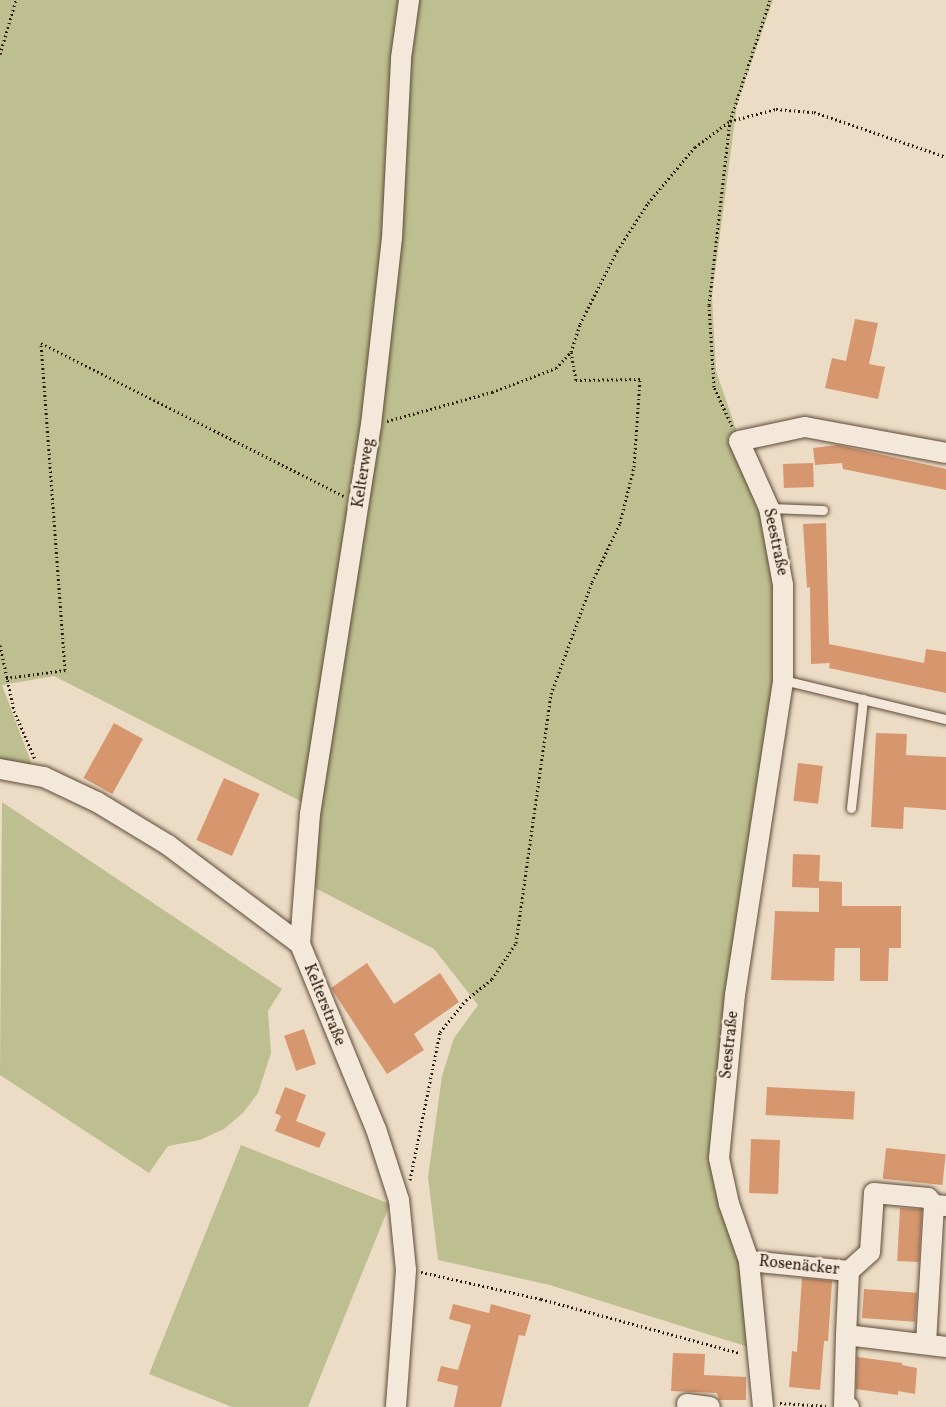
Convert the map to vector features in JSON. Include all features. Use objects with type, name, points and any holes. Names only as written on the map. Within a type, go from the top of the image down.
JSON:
[{"type":"street","name":"Kelterweg","points":[[300,944],[310,814],[371,425],[392,238],[401,58],[409,0]]},
{"type":"street","points":[[739,441],[805,427],[946,453]]},
{"type":"street","name":"Seestraße","points":[[739,441],[769,508],[783,585],[783,680],[731,1030],[719,1158],[749,1261],[763,1404]]},
{"type":"street","name":"Kelterstraße","points":[[0,769],[44,777],[97,802],[168,845],[300,944],[376,1129],[399,1200],[406,1270],[396,1407]]},
{"type":"street","name":"Rosenäcker","points":[[844,1406],[849,1271],[870,1252],[874,1193],[928,1198],[940,1206],[926,1343]]},
{"type":"street","name":"Rosenäcker","points":[[749,1261],[849,1271]]},
{"type":"street","points":[[846,1335],[946,1347]]},
{"type":"street","points":[[687,1404],[710,1407]]},
{"type":"street","points":[[844,1406],[849,1407]]},
{"type":"lane","points":[[769,508],[823,510]]},
{"type":"lane","points":[[783,680],[946,719]]},
{"type":"lane","points":[[851,808],[863,699]]},
{"type":"path","points":[[0,54],[16,0]]},
{"type":"path","points":[[739,441],[714,387],[709,305],[730,121],[770,0]]},
{"type":"path","points":[[371,425],[529,379],[556,368],[571,352],[580,324],[617,251],[648,203],[695,147],[730,121],[776,109],[814,112],[946,157]]},
{"type":"path","points":[[6,678],[65,670],[41,343],[359,503]]},
{"type":"path","points":[[399,1200],[413,1174],[430,1073],[440,1032],[466,1000],[492,979],[516,942],[551,694],[592,582],[620,523],[634,466],[640,379],[576,380],[571,352]]},
{"type":"path","points":[[0,645],[14,711],[44,777]]},
{"type":"path","points":[[406,1270],[541,1299],[759,1358]]},
{"type":"path","points":[[763,1404],[844,1406]]},
{"type":"green space","points":[[0,0],[773,0],[737,104],[712,296],[716,371],[737,432],[728,437],[759,512],[775,591],[775,684],[713,1158],[742,1261],[755,1349],[550,1285],[438,1260],[428,1177],[442,1076],[454,1038],[478,1005],[434,949],[311,886],[318,810],[54,676],[2,685],[32,765],[0,759]]},
{"type":"green space","points":[[2,802],[282,989],[268,1011],[271,1053],[258,1093],[243,1113],[224,1129],[200,1140],[168,1146],[149,1173],[0,1075]]},
{"type":"green space","points":[[241,1145],[390,1204],[308,1407],[232,1407],[149,1374]]},
{"type":"building","points":[[855,319],[878,323],[869,364],[885,367],[878,399],[825,388],[832,358],[846,361]]},
{"type":"building","points":[[838,445],[946,469],[946,490],[843,469],[842,463],[815,465],[813,448]]},
{"type":"building","points":[[813,463],[814,487],[784,488],[783,464]]},
{"type":"building","points":[[826,523],[829,644],[924,663],[926,649],[946,652],[946,693],[829,668],[830,663],[811,664],[810,587],[807,588],[803,524]]},
{"type":"building","points":[[114,723],[143,739],[112,794],[83,778]]},
{"type":"building","points":[[876,733],[907,734],[906,755],[946,757],[946,810],[904,807],[903,829],[871,827]]},
{"type":"building","points":[[798,763],[823,766],[818,804],[793,801]]},
{"type":"building","points":[[224,778],[260,794],[232,856],[196,840]]},
{"type":"building","points":[[793,854],[820,855],[819,881],[842,882],[842,906],[901,906],[901,948],[889,948],[888,981],[860,981],[860,948],[835,948],[834,981],[771,980],[775,911],[819,912],[819,888],[792,887]]},
{"type":"building","points":[[367,963],[394,1004],[440,973],[459,1002],[414,1034],[424,1050],[387,1074],[331,988]]},
{"type":"building","points":[[304,1029],[316,1064],[296,1071],[284,1036]]},
{"type":"building","points":[[285,1087],[306,1095],[296,1121],[326,1133],[319,1148],[275,1131],[281,1116],[275,1113]]},
{"type":"building","points":[[767,1087],[855,1092],[853,1120],[766,1115]]},
{"type":"building","points":[[751,1139],[780,1140],[778,1194],[749,1193]]},
{"type":"building","points":[[886,1148],[946,1154],[942,1185],[883,1179]]},
{"type":"building","points":[[900,1208],[922,1209],[919,1262],[897,1261]]},
{"type":"building","points":[[802,1278],[832,1281],[828,1341],[824,1341],[820,1390],[789,1387],[792,1351],[797,1352]]},
{"type":"building","points":[[864,1289],[917,1293],[915,1322],[862,1318]]},
{"type":"building","points":[[453,1304],[489,1313],[491,1304],[531,1315],[525,1336],[519,1335],[501,1407],[454,1407],[458,1386],[437,1381],[441,1366],[458,1370],[471,1325],[449,1319]]},
{"type":"building","points":[[673,1353],[705,1354],[704,1375],[746,1377],[746,1400],[719,1400],[717,1393],[671,1391]]},
{"type":"building","points":[[857,1357],[902,1363],[902,1365],[917,1368],[915,1394],[898,1391],[898,1395],[856,1389]]}]
